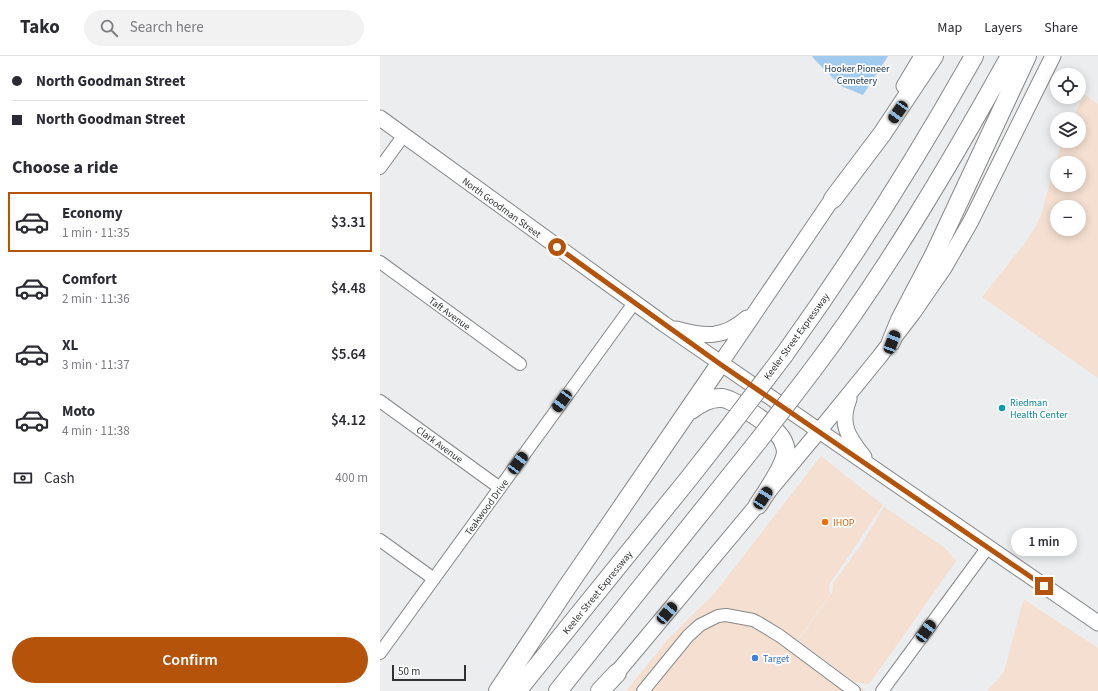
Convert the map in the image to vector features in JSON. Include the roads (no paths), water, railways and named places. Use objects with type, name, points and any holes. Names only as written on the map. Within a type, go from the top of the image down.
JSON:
[{"type":"highway","points":[[833,199],[882,134],[934,56]]},
{"type":"highway","name":"Keeler Street Expressway","points":[[517,691],[690,477],[784,355],[828,292],[888,201],[974,56]]},
{"type":"highway","points":[[558,691],[759,440],[811,372],[864,297],[910,226],[961,143],[1010,56]]},
{"type":"highway","points":[[892,342],[900,320],[934,255],[1027,56]]},
{"type":"highway","points":[[498,691],[720,364]]},
{"type":"highway","points":[[682,420],[690,411],[702,402],[710,399],[722,398],[736,404],[778,434],[785,446],[786,452],[771,484],[758,505]]},
{"type":"highway","points":[[601,691],[617,673]]},
{"type":"main road","points":[[720,364],[833,199],[886,117],[922,56]]},
{"type":"main road","points":[[617,673],[820,432],[892,342],[934,283],[965,232],[1053,56]]},
{"type":"main road","name":"North Goodman Street","points":[[380,118],[720,364],[1098,623]]},
{"type":"main road","points":[[664,324],[690,332],[717,334],[732,330],[759,307]]},
{"type":"main road","points":[[855,387],[845,410],[844,424],[854,444],[875,469]]},
{"type":"street","points":[[380,168],[404,135]]},
{"type":"street","name":"Taft Avenue","points":[[380,262],[520,364]]},
{"type":"street","name":"Teakwood Drive","points":[[380,653],[634,303]]},
{"type":"street","name":"Clark Avenue","points":[[380,401],[500,488]]},
{"type":"street","points":[[380,540],[434,579]]},
{"type":"street","points":[[882,691],[988,547]]},
{"type":"street","points":[[643,691],[688,636],[700,625],[718,616],[726,615],[758,622],[780,636],[854,691]]},
{"type":"place","name":"Riedman Health Center","points":[[1002,408]]},
{"type":"place","name":"IHOP","points":[[825,522]]},
{"type":"place","name":"Target","points":[[755,658]]},
{"type":"park label","name":"Hooker Pioneer Cemetery","points":[[857,74]]}]
